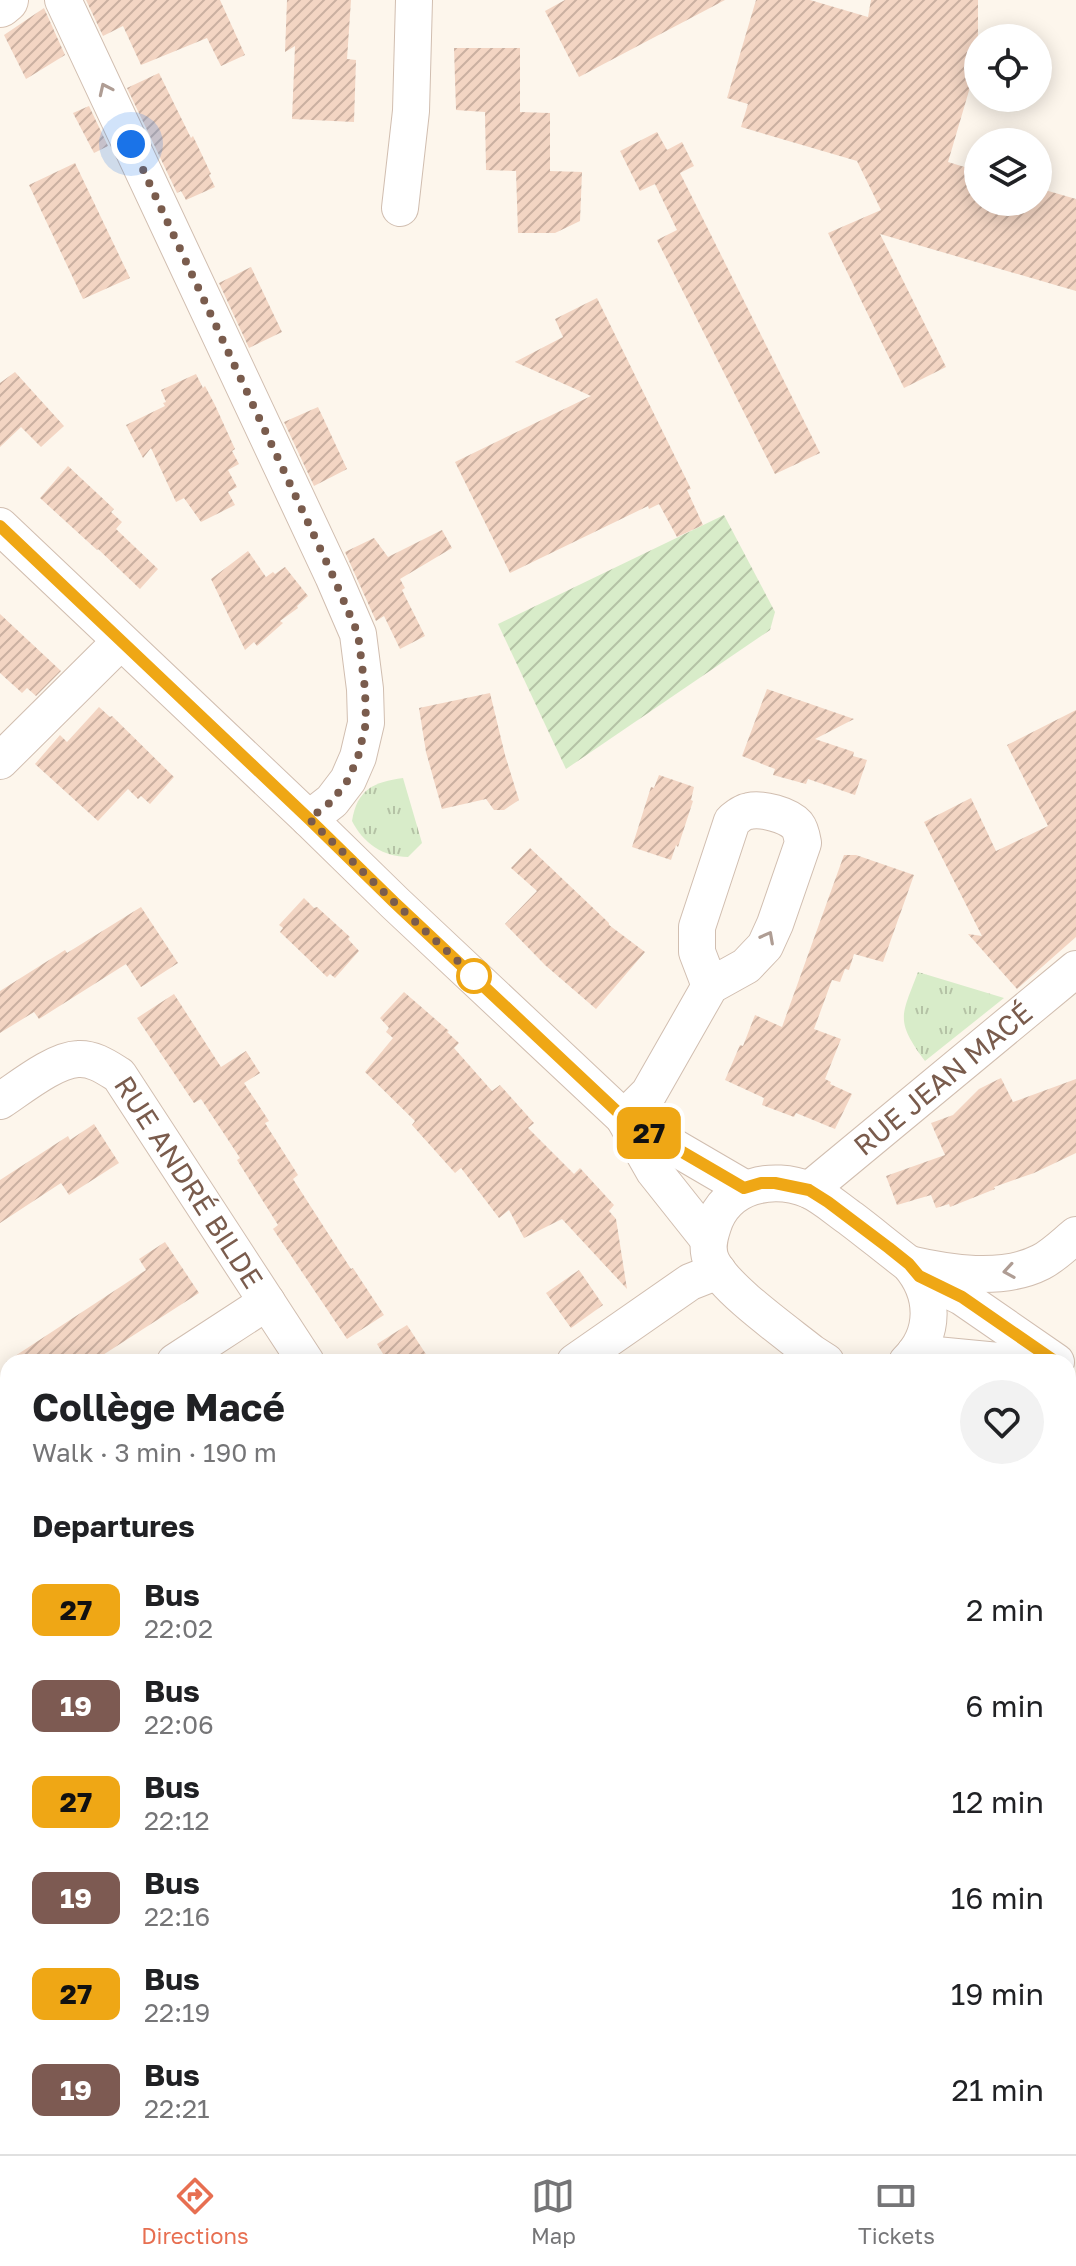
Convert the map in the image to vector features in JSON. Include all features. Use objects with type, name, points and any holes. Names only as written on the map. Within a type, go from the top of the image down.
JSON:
[{"type":"street","points":[[0,5],[6,0]]},
{"type":"street","points":[[63,0],[327,561],[358,634],[366,723],[358,757],[348,780],[332,801],[309,819]]},
{"type":"street","points":[[400,208],[411,111],[414,0]]},
{"type":"street","points":[[0,526],[624,1118],[744,1188]]},
{"type":"street","points":[[0,761],[120,642]]},
{"type":"street","name":"RUE JEAN MACÉ","points":[[809,1190],[1076,969]]},
{"type":"street","points":[[624,1118],[649,1093],[710,986]]},
{"type":"street","name":"RUE ANDRÉ BILDE","points":[[0,1101],[59,1064],[78,1059],[99,1062],[119,1075],[301,1354]]},
{"type":"street","points":[[624,1118],[654,1171],[733,1287],[814,1354]]},
{"type":"street","points":[[586,1354],[690,1282],[713,1255],[716,1216],[744,1188],[761,1183],[809,1190],[914,1270],[962,1297],[1046,1354]]},
{"type":"street","points":[[914,1270],[978,1273],[1017,1270],[1041,1262],[1076,1235]]},
{"type":"street","points":[[913,1354],[929,1324],[928,1302],[914,1270]]},
{"type":"street","points":[[187,1354],[267,1302]]},
{"type":"green space","points":[[724,515],[775,612],[770,630],[566,769],[498,624]]},
{"type":"green space","points":[[403,778],[422,843],[408,857],[375,847],[362,836],[352,821],[358,801],[368,789]]},
{"type":"green space","points":[[918,972],[1004,998],[925,1061],[909,1036],[904,1018]]},
{"type":"building","points":[[86,0],[220,0],[245,55],[221,66],[207,38],[141,65],[123,26],[103,36]]},
{"type":"building","points":[[287,0],[351,0],[347,59],[356,60],[354,122],[292,119],[295,46],[285,52]]},
{"type":"building","points":[[565,0],[725,0],[579,77],[545,11]]},
{"type":"building","points":[[756,0],[810,0],[868,17],[871,0],[978,0],[978,24],[964,24],[964,108],[948,162],[964,167],[964,216],[1052,216],[1052,192],[1076,199],[1076,291],[880,234],[946,367],[904,388],[828,233],[881,210],[857,161],[741,127],[748,104],[727,98]]},
{"type":"building","points":[[44,8],[65,55],[26,79],[4,35]]},
{"type":"building","points":[[454,48],[520,48],[520,112],[550,113],[550,171],[582,172],[580,221],[555,233],[518,233],[516,171],[486,170],[485,112],[456,110]]},
{"type":"building","points":[[159,73],[191,138],[193,136],[215,187],[186,200],[181,191],[177,193],[127,88]]},
{"type":"building","points":[[89,106],[108,146],[94,153],[73,113]]},
{"type":"building","points":[[657,132],[667,150],[682,142],[694,166],[680,173],[820,453],[775,474],[657,240],[677,230],[655,184],[640,191],[620,151]]},
{"type":"building","points":[[75,163],[130,278],[83,299],[29,185]]},
{"type":"building","points":[[251,267],[282,332],[249,348],[219,283]]},
{"type":"building","points":[[597,298],[691,489],[687,490],[703,525],[677,537],[659,504],[649,509],[648,506],[510,573],[455,462],[591,396],[515,362],[563,337],[555,319]]},
{"type":"building","points":[[15,372],[64,426],[41,447],[21,427],[0,447],[0,383]]},
{"type":"building","points":[[196,374],[215,405],[239,464],[228,470],[237,487],[228,492],[235,505],[201,522],[184,498],[176,502],[151,448],[143,458],[126,425],[165,406],[161,390]]},
{"type":"building","points":[[318,407],[347,469],[314,486],[284,422]]},
{"type":"building","points":[[68,466],[114,509],[111,512],[122,522],[116,529],[158,569],[140,589],[40,498]]},
{"type":"building","points":[[442,530],[452,548],[400,579],[405,588],[402,590],[425,636],[400,649],[384,616],[376,621],[345,552],[374,538],[388,557]]},
{"type":"building","points":[[248,551],[266,577],[285,567],[308,596],[257,646],[254,642],[245,650],[211,579]]},
{"type":"building","points":[[0,614],[61,671],[36,696],[27,688],[22,693],[0,673]]},
{"type":"building","points":[[767,689],[854,719],[815,739],[854,752],[853,756],[867,760],[855,795],[808,779],[806,784],[773,775],[775,769],[742,756]]},
{"type":"building","points":[[490,693],[519,800],[504,810],[494,810],[486,799],[442,809],[426,752],[419,708]]},
{"type":"building","points":[[99,707],[174,777],[150,804],[141,796],[138,799],[128,789],[98,821],[35,764],[60,735],[67,742]]},
{"type":"building","points":[[1076,710],[1076,937],[1017,989],[968,934],[982,936],[924,822],[971,798],[996,851],[1048,826],[1007,745]]},
{"type":"building","points":[[659,775],[694,787],[693,801],[671,860],[632,847],[651,787],[654,788]]},
{"type":"building","points":[[530,848],[609,925],[645,952],[596,1009],[545,965],[505,924],[537,891],[511,868]]},
{"type":"building","points":[[844,855],[856,855],[914,875],[883,962],[854,954],[849,970],[845,969],[840,982],[832,980],[814,1029],[841,1039],[825,1079],[852,1094],[835,1129],[796,1113],[794,1117],[762,1105],[764,1098],[725,1080],[755,1015],[782,1027]]},
{"type":"building","points":[[304,898],[350,937],[348,939],[359,951],[335,978],[330,974],[327,977],[280,932],[283,928],[279,925]]},
{"type":"building","points":[[141,907],[178,963],[141,987],[126,964],[39,1019],[34,1012],[0,1033],[0,991]]},
{"type":"building","points":[[404,992],[449,1031],[459,1043],[454,1048],[492,1091],[500,1085],[534,1123],[528,1128],[574,1174],[580,1168],[614,1205],[609,1211],[616,1219],[627,1289],[562,1219],[524,1238],[509,1210],[499,1218],[461,1168],[455,1173],[412,1125],[415,1121],[365,1072],[393,1038],[386,1032],[389,1028],[380,1018]]},
{"type":"building","points":[[174,994],[221,1067],[246,1051],[260,1073],[244,1083],[298,1175],[293,1179],[384,1315],[347,1339],[273,1229],[278,1225],[237,1160],[240,1158],[201,1099],[194,1103],[137,1018]]},
{"type":"building","points":[[1001,1078],[1013,1102],[1076,1079],[1076,1153],[950,1207],[949,1204],[936,1208],[931,1195],[897,1205],[886,1176],[945,1155],[931,1123],[953,1115],[979,1089]]},
{"type":"building","points":[[94,1124],[119,1163],[69,1195],[61,1183],[0,1223],[0,1180],[68,1136],[70,1140]]},
{"type":"building","points":[[165,1242],[199,1293],[104,1354],[18,1354],[146,1270],[139,1259]]},
{"type":"building","points":[[579,1270],[603,1305],[571,1328],[546,1293]]},
{"type":"building","points":[[407,1325],[426,1354],[383,1354],[377,1344]]},
{"type":"bus line","name":"27","points":[[0,526],[624,1118],[744,1188],[775,1183],[809,1190],[889,1248],[919,1276],[962,1297],[1044,1354]]},
{"type":"route","points":[[131,144],[358,634],[366,723],[358,757],[348,780],[332,801],[309,819],[474,976]]}]
